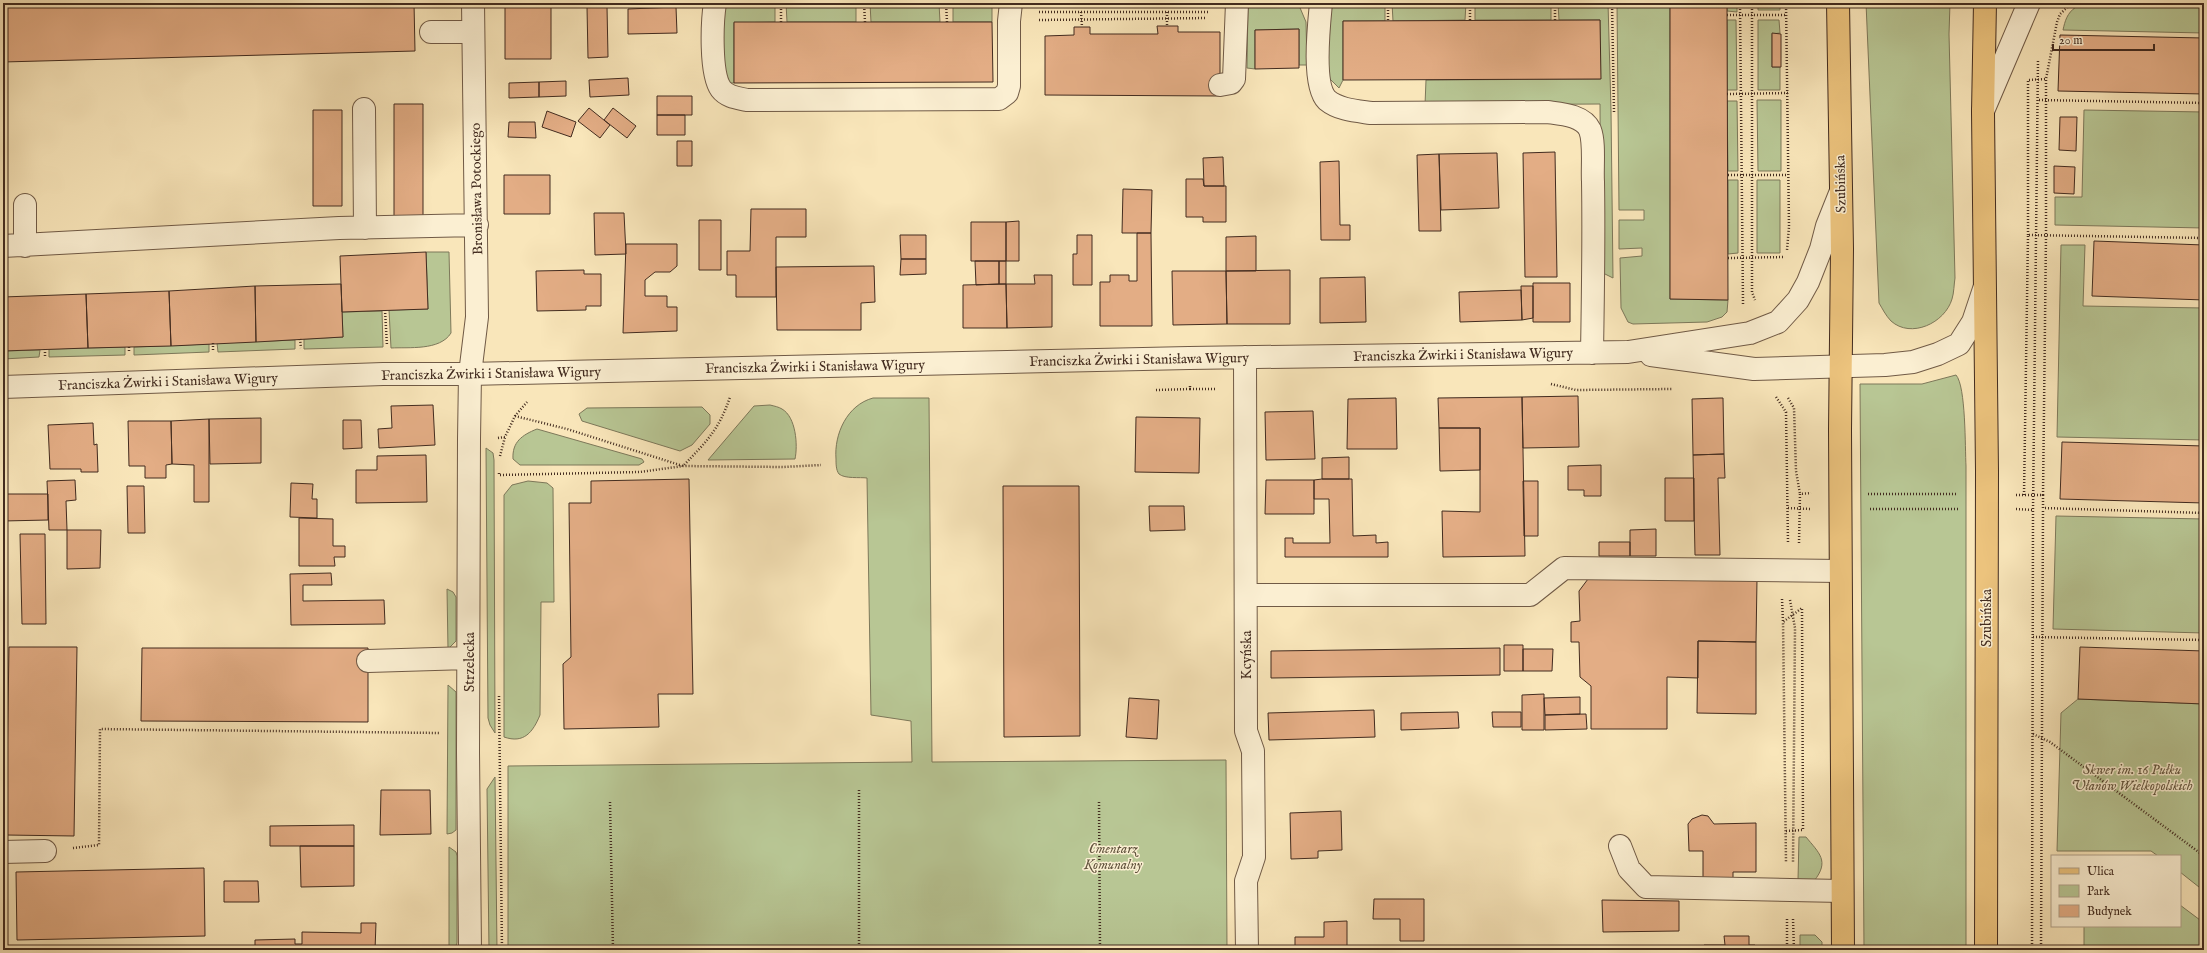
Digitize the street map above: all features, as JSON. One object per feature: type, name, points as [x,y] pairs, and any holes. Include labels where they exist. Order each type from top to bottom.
[{"type":"main road","name":"Szubińska","points":[[1838,3],[1843,950]]},
{"type":"main road","name":"Szubińska","points":[[1985,3],[1982,112],[1987,502],[1986,950]]},
{"type":"street","name":"Bronisława Potockiego","points":[[470,374],[477,317],[473,3]]},
{"type":"street","points":[[1220,85],[1231,83],[1234,79],[1237,3]]},
{"type":"street","points":[[1321,3],[1318,78],[1327,99],[1344,109],[1371,113],[1547,112],[1569,115],[1582,121],[1590,130],[1592,147],[1592,353]]},
{"type":"street","points":[[1982,112],[2029,3]]},
{"type":"street","points":[[715,13],[716,76],[721,89],[728,95],[736,98],[747,100],[999,99],[1007,93],[1009,86],[1011,7]]},
{"type":"street","points":[[430,32],[474,32]]},
{"type":"street","points":[[364,110],[365,228]]},
{"type":"street","name":"Franciszka Żwirki i Stanisława Wigury","points":[[3,387],[383,374],[470,374],[1245,357],[1628,352],[1750,333],[1778,322],[1798,300],[1808,282],[1822,249],[1827,226],[1840,191]]},
{"type":"street","points":[[25,205],[25,246]]},
{"type":"street","points":[[3,246],[365,228],[477,225]]},
{"type":"street","name":"Szubińska","points":[[1840,366],[1885,365],[1913,362],[1938,354],[1959,344],[1973,322],[1985,287]]},
{"type":"street","name":"Franciszka Żwirki i Stanisława Wigury","points":[[1628,352],[1754,369],[1840,366]]},
{"type":"street","name":"Kcyńska","points":[[1245,357],[1246,731],[1253,751],[1254,857],[1246,881],[1247,950]]},
{"type":"street","name":"Strzelecka","points":[[470,374],[468,658],[470,950]]},
{"type":"street","points":[[1246,595],[1530,595],[1564,568],[1840,571]]},
{"type":"street","points":[[368,661],[468,658]]},
{"type":"street","points":[[1620,846],[1629,869],[1646,887],[1842,890]]},
{"type":"street","points":[[3,852],[45,851]]},
{"type":"path","points":[[781,3],[781,22]]},
{"type":"path","points":[[864,3],[865,22]]},
{"type":"path","points":[[946,3],[947,22]]},
{"type":"path","points":[[1388,3],[1388,20]]},
{"type":"path","points":[[1470,3],[1470,20]]},
{"type":"path","points":[[1555,3],[1555,20]]},
{"type":"path","points":[[1740,3],[1741,300]]},
{"type":"path","points":[[1752,3],[1752,292],[1766,328]]},
{"type":"path","points":[[1784,262],[1786,257],[1789,227],[1786,3]]},
{"type":"path","points":[[2041,950],[2046,235],[2045,100],[2046,79],[2057,22],[2060,14],[2072,3]]},
{"type":"path","points":[[1011,7],[1081,12],[1213,12]]},
{"type":"path","points":[[1081,12],[1082,27]]},
{"type":"path","points":[[1167,12],[1167,26]]},
{"type":"path","points":[[1727,16],[1786,15]]},
{"type":"path","points":[[1034,22],[1041,19],[1213,18]]},
{"type":"path","points":[[2032,950],[2033,510],[2039,55]]},
{"type":"path","points":[[2024,495],[2028,235],[2028,80],[2046,79]]},
{"type":"path","points":[[1727,94],[1788,93]]},
{"type":"path","points":[[2039,100],[2204,103]]},
{"type":"path","points":[[1728,175],[1788,175]]},
{"type":"path","points":[[2028,235],[2204,238]]},
{"type":"path","points":[[1728,258],[1786,257]]},
{"type":"path","points":[[385,310],[387,351]]},
{"type":"path","points":[[1772,369],[1772,390],[1786,412],[1788,571],[1791,615],[1795,628],[1793,831],[1787,950]]},
{"type":"path","points":[[1547,383],[1576,390],[1678,389]]},
{"type":"path","points":[[683,466],[706,441],[722,420],[730,395]]},
{"type":"path","points":[[500,462],[505,437],[515,416],[530,399]]},
{"type":"path","points":[[515,416],[568,429],[683,466]]},
{"type":"path","points":[[469,439],[505,437]]},
{"type":"path","points":[[499,476],[640,472],[683,466],[783,467],[821,465]]},
{"type":"path","points":[[499,469],[499,483]]},
{"type":"path","points":[[1799,509],[1800,494],[1840,501],[1987,502],[2033,510]]},
{"type":"path","points":[[1788,508],[1799,509],[1840,501],[1987,502],[2024,495],[2043,495]]},
{"type":"path","points":[[2043,508],[2204,513]]},
{"type":"path","points":[[1786,831],[1803,830],[1802,608],[1783,622],[1786,831],[1794,950]]},
{"type":"path","points":[[2033,637],[2204,640]]},
{"type":"path","points":[[499,688],[502,950]]},
{"type":"path","points":[[45,851],[99,845],[100,729],[442,734]]},
{"type":"path","points":[[2033,734],[2042,738],[2204,856]]},
{"type":"path","points":[[859,789],[859,950]]},
{"type":"path","points":[[610,802],[613,950]]},
{"type":"path","points":[[1100,802],[1100,950]]},
{"type":"green space","points":[[724,3],[775,3],[775,22],[734,23],[734,83],[724,83],[721,14]]},
{"type":"green space","points":[[786,3],[856,3],[856,22],[787,22]]},
{"type":"green space","points":[[870,3],[939,3],[940,22],[871,22]]},
{"type":"green space","points":[[953,3],[992,3],[992,22],[953,22]]},
{"type":"green space","points":[[1248,3],[1298,3],[1306,22],[1307,65],[1299,65],[1299,29],[1255,30],[1255,69],[1247,68]]},
{"type":"green space","points":[[1326,3],[1385,3],[1385,21],[1343,21],[1343,80],[1339,88],[1326,75]]},
{"type":"green space","points":[[1392,3],[1466,3],[1465,20],[1393,21]]},
{"type":"green space","points":[[1475,3],[1551,3],[1551,20],[1475,20]]},
{"type":"green space","points":[[1558,3],[1608,3],[1613,278],[1601,272],[1600,104],[1425,105],[1426,80],[1600,79],[1600,20],[1559,20]]},
{"type":"green space","points":[[1617,3],[1670,3],[1670,299],[1728,300],[1727,312],[1722,317],[1707,322],[1633,324],[1628,322],[1621,308],[1620,258],[1642,256],[1642,248],[1619,249],[1619,220],[1644,220],[1644,210],[1619,210]]},
{"type":"green space","points":[[1727,3],[1737,3],[1737,12],[1727,11]]},
{"type":"green space","points":[[1758,3],[1780,3],[1780,10],[1758,10]]},
{"type":"green space","points":[[1866,3],[1950,3],[1949,34],[1955,278],[1953,297],[1948,308],[1935,321],[1926,326],[1917,328],[1908,329],[1891,321],[1879,303]]},
{"type":"green space","points":[[2204,3],[2204,33],[2063,30],[2068,15],[2076,7]]},
{"type":"green space","points":[[1727,20],[1736,20],[1737,90],[1727,90]]},
{"type":"green space","points":[[1758,20],[1779,20],[1780,33],[1772,34],[1772,67],[1780,67],[1780,90],[1758,90]]},
{"type":"green space","points":[[1757,100],[1781,100],[1781,171],[1758,171]]},
{"type":"green space","points":[[1727,101],[1737,101],[1738,171],[1728,171]]},
{"type":"green space","points":[[2084,110],[2204,112],[2204,228],[2055,225],[2055,197],[2082,197]]},
{"type":"green space","points":[[1728,180],[1738,180],[1738,253],[1728,254]]},
{"type":"green space","points":[[1757,180],[1780,180],[1780,253],[1757,253]]},
{"type":"green space","points":[[2061,245],[2085,245],[2083,306],[2204,308],[2204,440],[2057,437]]},
{"type":"green space","points":[[426,252],[449,252],[451,333],[446,339],[432,345],[415,348],[391,348],[389,310],[428,309]]},
{"type":"green space","points":[[382,311],[383,347],[304,349],[304,339],[343,337],[342,312]]},
{"type":"green space","points":[[295,340],[295,349],[218,352],[217,343]]},
{"type":"green space","points":[[209,344],[209,352],[134,355],[134,347]]},
{"type":"green space","points":[[125,347],[125,355],[49,357],[49,349]]},
{"type":"green space","points":[[40,350],[39,357],[3,359],[3,351]]},
{"type":"green space","points":[[1956,375],[1962,391],[1966,466],[1966,950],[1864,950],[1860,384],[1922,384]]},
{"type":"green space","name":"Cmentarz Komunalny","points":[[873,398],[929,398],[932,762],[1226,760],[1227,950],[508,950],[508,766],[912,762],[911,721],[871,715],[867,478],[842,476],[839,474],[836,465],[837,440],[844,422],[856,407]]},
{"type":"green space","points":[[770,405],[782,409],[790,418],[796,439],[795,459],[708,460],[754,406]]},
{"type":"green space","points":[[702,407],[710,415],[710,424],[692,445],[680,451],[582,421],[579,414],[587,408]]},
{"type":"green space","points":[[537,429],[642,459],[644,462],[639,465],[520,465],[513,459],[514,448],[519,440]]},
{"type":"green space","points":[[486,448],[493,453],[494,460],[495,733],[488,718]]},
{"type":"green space","points":[[528,481],[547,483],[553,488],[554,602],[541,602],[540,715],[534,727],[527,735],[522,738],[511,739],[504,737],[504,495],[512,485]]},
{"type":"green space","points":[[2056,516],[2204,519],[2204,633],[2053,629]]},
{"type":"green space","points":[[447,589],[453,592],[456,597],[456,641],[448,649]]},
{"type":"green space","points":[[448,685],[456,692],[456,830],[447,834]]},
{"type":"green space","name":"Skwer im. 16 Pułku Ułanów Wielkopolskich","points":[[2078,699],[2204,704],[2204,891],[2181,873],[2181,855],[2157,855],[2151,851],[2057,851],[2061,713]]},
{"type":"green space","points":[[495,777],[497,950],[489,950],[487,789]]},
{"type":"green space","points":[[1799,837],[1806,837],[1821,858],[1821,868],[1814,881],[1798,880]]},
{"type":"green space","points":[[449,847],[456,852],[457,856],[457,943],[454,950],[449,950]]},
{"type":"green space","points":[[2181,906],[2204,923],[2204,950],[2084,950],[2084,927],[2181,927]]},
{"type":"green space","points":[[1800,935],[1815,935],[1822,942],[1822,950],[1800,950]]},
{"type":"building","points":[[3,3],[414,3],[415,51],[3,62]]},
{"type":"building","points":[[1670,3],[1727,3],[1728,300],[1670,299]]},
{"type":"building","points":[[551,6],[551,59],[505,59],[505,7]]},
{"type":"building","points":[[587,7],[607,7],[608,57],[588,58]]},
{"type":"building","points":[[676,7],[677,33],[628,34],[628,9]]},
{"type":"building","points":[[1600,20],[1601,79],[1343,80],[1343,21]]},
{"type":"building","points":[[734,22],[992,22],[993,82],[734,83]]},
{"type":"building","points":[[1157,26],[1178,26],[1178,32],[1220,32],[1220,96],[1045,95],[1045,36],[1074,35],[1074,27],[1090,27],[1090,34],[1158,34]]},
{"type":"building","points":[[1299,29],[1299,68],[1255,69],[1255,30]]},
{"type":"building","points":[[1772,33],[1781,34],[1781,67],[1772,67]]},
{"type":"building","points":[[2060,35],[2204,38],[2204,94],[2058,91]]},
{"type":"building","points":[[628,78],[629,95],[590,97],[589,80]]},
{"type":"building","points":[[566,81],[566,96],[539,97],[539,82]]},
{"type":"building","points":[[539,82],[539,97],[509,98],[509,83]]},
{"type":"building","points":[[657,96],[692,96],[692,115],[657,115]]},
{"type":"building","points":[[394,104],[423,104],[423,220],[394,221]]},
{"type":"building","points":[[589,108],[610,125],[600,138],[578,121]]},
{"type":"building","points":[[613,108],[636,126],[627,138],[604,120]]},
{"type":"building","points":[[313,110],[342,110],[342,206],[313,206]]},
{"type":"building","points":[[547,111],[576,122],[571,137],[542,127]]},
{"type":"building","points":[[657,115],[685,115],[685,135],[657,135]]},
{"type":"building","points":[[2060,117],[2077,117],[2076,151],[2059,150]]},
{"type":"building","points":[[509,122],[535,122],[536,138],[508,137]]},
{"type":"building","points":[[677,141],[692,141],[692,166],[677,166]]},
{"type":"building","points":[[1555,152],[1557,277],[1525,277],[1523,153]]},
{"type":"building","points":[[1497,153],[1499,208],[1441,210],[1439,154]]},
{"type":"building","points":[[1439,154],[1441,231],[1419,231],[1417,155]]},
{"type":"building","points":[[1223,157],[1224,186],[1204,186],[1203,158]]},
{"type":"building","points":[[1339,161],[1340,225],[1350,225],[1350,240],[1321,240],[1320,162]]},
{"type":"building","points":[[2054,166],[2075,167],[2074,194],[2054,193]]},
{"type":"building","points":[[504,175],[550,175],[550,214],[504,214]]},
{"type":"building","points":[[1186,179],[1203,179],[1204,186],[1226,186],[1226,222],[1203,222],[1203,217],[1186,217]]},
{"type":"building","points":[[1123,189],[1152,190],[1151,233],[1122,233]]},
{"type":"building","points":[[751,209],[806,209],[806,237],[776,237],[776,297],[736,297],[736,275],[727,275],[727,251],[750,251]]},
{"type":"building","points":[[594,213],[624,213],[626,254],[595,255]]},
{"type":"building","points":[[699,220],[721,220],[721,270],[699,270]]},
{"type":"building","points":[[1019,221],[1019,261],[1006,261],[1006,222]]},
{"type":"building","points":[[971,222],[1006,222],[1006,261],[971,261]]},
{"type":"building","points":[[1137,233],[1151,233],[1152,326],[1100,326],[1100,282],[1110,282],[1110,275],[1129,275],[1129,281],[1137,281]]},
{"type":"building","points":[[900,235],[926,235],[926,259],[901,259]]},
{"type":"building","points":[[1077,235],[1092,235],[1092,285],[1073,285],[1073,254],[1077,254]]},
{"type":"building","points":[[1256,236],[1256,271],[1226,271],[1226,237]]},
{"type":"building","points":[[2094,241],[2204,245],[2204,300],[2092,296]]},
{"type":"building","points":[[626,244],[677,244],[677,266],[670,272],[655,272],[645,280],[645,296],[667,296],[667,307],[677,307],[677,331],[623,333]]},
{"type":"building","points":[[426,252],[428,309],[342,312],[340,256]]},
{"type":"building","points":[[901,259],[926,259],[926,274],[900,275]]},
{"type":"building","points":[[975,261],[999,261],[999,284],[976,285]]},
{"type":"building","points":[[999,261],[1006,261],[1006,284],[999,284]]},
{"type":"building","points":[[874,266],[875,302],[861,303],[861,330],[777,330],[776,267]]},
{"type":"building","points":[[584,270],[584,274],[601,274],[601,306],[586,306],[586,310],[537,311],[536,271]]},
{"type":"building","points":[[1290,270],[1290,324],[1227,324],[1226,271]]},
{"type":"building","points":[[1172,271],[1226,271],[1227,324],[1173,325]]},
{"type":"building","points":[[1034,275],[1052,275],[1052,327],[1007,328],[1006,284],[1035,284]]},
{"type":"building","points":[[1365,277],[1366,322],[1320,323],[1320,278]]},
{"type":"building","points":[[1533,283],[1570,283],[1570,322],[1533,322]]},
{"type":"building","points":[[341,284],[343,337],[256,342],[255,286]]},
{"type":"building","points":[[1006,284],[1007,328],[963,328],[963,285]]},
{"type":"building","points":[[255,286],[256,342],[171,346],[169,291]]},
{"type":"building","points":[[1521,286],[1533,286],[1533,318],[1522,320]]},
{"type":"building","points":[[1521,290],[1522,320],[1460,322],[1459,292]]},
{"type":"building","points":[[169,291],[171,346],[88,348],[86,294]]},
{"type":"building","points":[[86,294],[88,348],[3,351],[3,297]]},
{"type":"building","points":[[1578,396],[1579,447],[1523,448],[1522,397]]},
{"type":"building","points":[[1522,397],[1525,556],[1443,557],[1442,511],[1480,512],[1480,428],[1439,428],[1438,398]]},
{"type":"building","points":[[1396,398],[1397,449],[1347,449],[1348,399]]},
{"type":"building","points":[[1723,398],[1724,454],[1693,455],[1692,399]]},
{"type":"building","points":[[433,405],[435,445],[379,448],[378,429],[392,428],[391,406]]},
{"type":"building","points":[[1313,411],[1315,459],[1266,460],[1265,412]]},
{"type":"building","points":[[1136,417],[1200,418],[1199,473],[1135,472]]},
{"type":"building","points":[[261,418],[261,463],[210,464],[209,419]]},
{"type":"building","points":[[209,419],[209,502],[194,502],[194,465],[172,464],[171,421]]},
{"type":"building","points":[[343,420],[361,420],[362,448],[343,449]]},
{"type":"building","points":[[128,421],[171,421],[172,464],[166,465],[166,478],[145,478],[145,466],[129,466]]},
{"type":"building","points":[[93,423],[94,445],[97,444],[98,472],[81,472],[81,469],[50,469],[48,425]]},
{"type":"building","points":[[1439,428],[1480,428],[1480,470],[1440,471]]},
{"type":"building","points":[[2062,442],[2204,446],[2204,503],[2060,499]]},
{"type":"building","points":[[1724,454],[1725,478],[1718,478],[1720,555],[1695,555],[1693,455]]},
{"type":"building","points":[[426,455],[427,502],[356,503],[356,470],[377,470],[377,456]]},
{"type":"building","points":[[1349,457],[1349,479],[1322,479],[1322,458]]},
{"type":"building","points":[[1601,465],[1601,496],[1584,496],[1584,490],[1568,490],[1568,466]]},
{"type":"building","points":[[1665,478],[1694,478],[1694,521],[1665,521]]},
{"type":"building","points":[[689,479],[693,694],[658,694],[659,727],[564,729],[563,664],[571,657],[569,503],[591,503],[591,481]]},
{"type":"building","points":[[1352,479],[1353,536],[1376,535],[1376,543],[1388,542],[1388,557],[1285,557],[1285,538],[1293,538],[1293,543],[1330,543],[1329,499],[1314,499],[1314,480]]},
{"type":"building","points":[[75,480],[76,500],[66,501],[67,530],[49,530],[47,481]]},
{"type":"building","points":[[1266,480],[1314,480],[1314,514],[1265,514]]},
{"type":"building","points":[[1523,481],[1538,481],[1538,536],[1524,536]]},
{"type":"building","points":[[291,483],[313,484],[312,499],[317,499],[317,518],[290,517]]},
{"type":"building","points":[[127,486],[144,486],[145,533],[128,533]]},
{"type":"building","points":[[1003,486],[1079,486],[1080,736],[1004,737]]},
{"type":"building","points":[[3,494],[48,494],[48,520],[3,521]]},
{"type":"building","points":[[1149,506],[1184,506],[1185,530],[1150,531]]},
{"type":"building","points":[[299,518],[333,519],[333,546],[345,546],[345,557],[334,557],[335,566],[299,566]]},
{"type":"building","points":[[1656,529],[1656,556],[1630,556],[1630,530]]},
{"type":"building","points":[[67,530],[101,530],[100,568],[67,569]]},
{"type":"building","points":[[20,534],[45,534],[46,624],[22,624]]},
{"type":"building","points":[[1599,542],[1630,542],[1630,556],[1599,556]]},
{"type":"building","points":[[331,573],[332,585],[303,585],[303,601],[384,600],[385,624],[291,625],[290,574]]},
{"type":"building","points":[[1588,579],[1757,579],[1756,642],[1698,641],[1698,678],[1667,677],[1667,729],[1591,729],[1591,686],[1580,677],[1579,642],[1571,642],[1571,622],[1580,621],[1579,591]]},
{"type":"building","points":[[1698,641],[1756,642],[1756,714],[1697,713]]},
{"type":"building","points":[[1504,645],[1523,645],[1523,671],[1504,671]]},
{"type":"building","points":[[9,647],[77,647],[74,836],[6,835]]},
{"type":"building","points":[[2080,647],[2204,651],[2204,704],[2078,699]]},
{"type":"building","points":[[142,648],[368,648],[368,722],[141,721]]},
{"type":"building","points":[[1500,648],[1500,675],[1271,678],[1271,651]]},
{"type":"building","points":[[1523,649],[1553,649],[1552,671],[1523,671]]},
{"type":"building","points":[[1544,694],[1544,730],[1522,730],[1522,695]]},
{"type":"building","points":[[1580,697],[1580,714],[1545,715],[1544,698]]},
{"type":"building","points":[[1129,698],[1159,700],[1157,739],[1126,737]]},
{"type":"building","points":[[1374,710],[1375,737],[1269,740],[1268,713]]},
{"type":"building","points":[[1458,712],[1459,728],[1401,730],[1401,713]]},
{"type":"building","points":[[1492,712],[1521,712],[1521,727],[1493,727]]},
{"type":"building","points":[[1586,714],[1587,729],[1545,730],[1545,715]]},
{"type":"building","points":[[381,790],[430,790],[431,834],[380,835]]},
{"type":"building","points":[[1341,811],[1342,850],[1318,851],[1318,858],[1291,859],[1290,813]]},
{"type":"building","points":[[1702,815],[1708,816],[1714,824],[1756,823],[1756,872],[1733,872],[1733,880],[1703,880],[1703,851],[1689,851],[1688,824],[1692,819]]},
{"type":"building","points":[[354,825],[354,846],[270,846],[270,826]]},
{"type":"building","points":[[300,846],[354,846],[354,886],[301,887]]},
{"type":"building","points":[[204,868],[205,936],[17,940],[16,872]]},
{"type":"building","points":[[224,881],[258,881],[259,902],[224,902]]},
{"type":"building","points":[[1374,899],[1424,899],[1424,941],[1400,941],[1400,919],[1373,919]]},
{"type":"building","points":[[1602,900],[1679,901],[1679,931],[1603,932]]},
{"type":"building","points":[[1347,921],[1347,950],[1295,950],[1295,937],[1324,937],[1324,922]]},
{"type":"building","points":[[361,923],[376,923],[375,950],[255,950],[255,940],[295,939],[295,944],[302,944],[302,932],[361,933]]},
{"type":"building","points":[[1724,936],[1749,936],[1749,945],[1755,945],[1755,950],[1704,950],[1704,945],[1725,945]]},
{"type":"building","points":[[1444,947],[1444,950],[1415,950],[1415,948]]},
{"type":"building","points":[[1398,948],[1415,948],[1415,950],[1398,950]]}]
